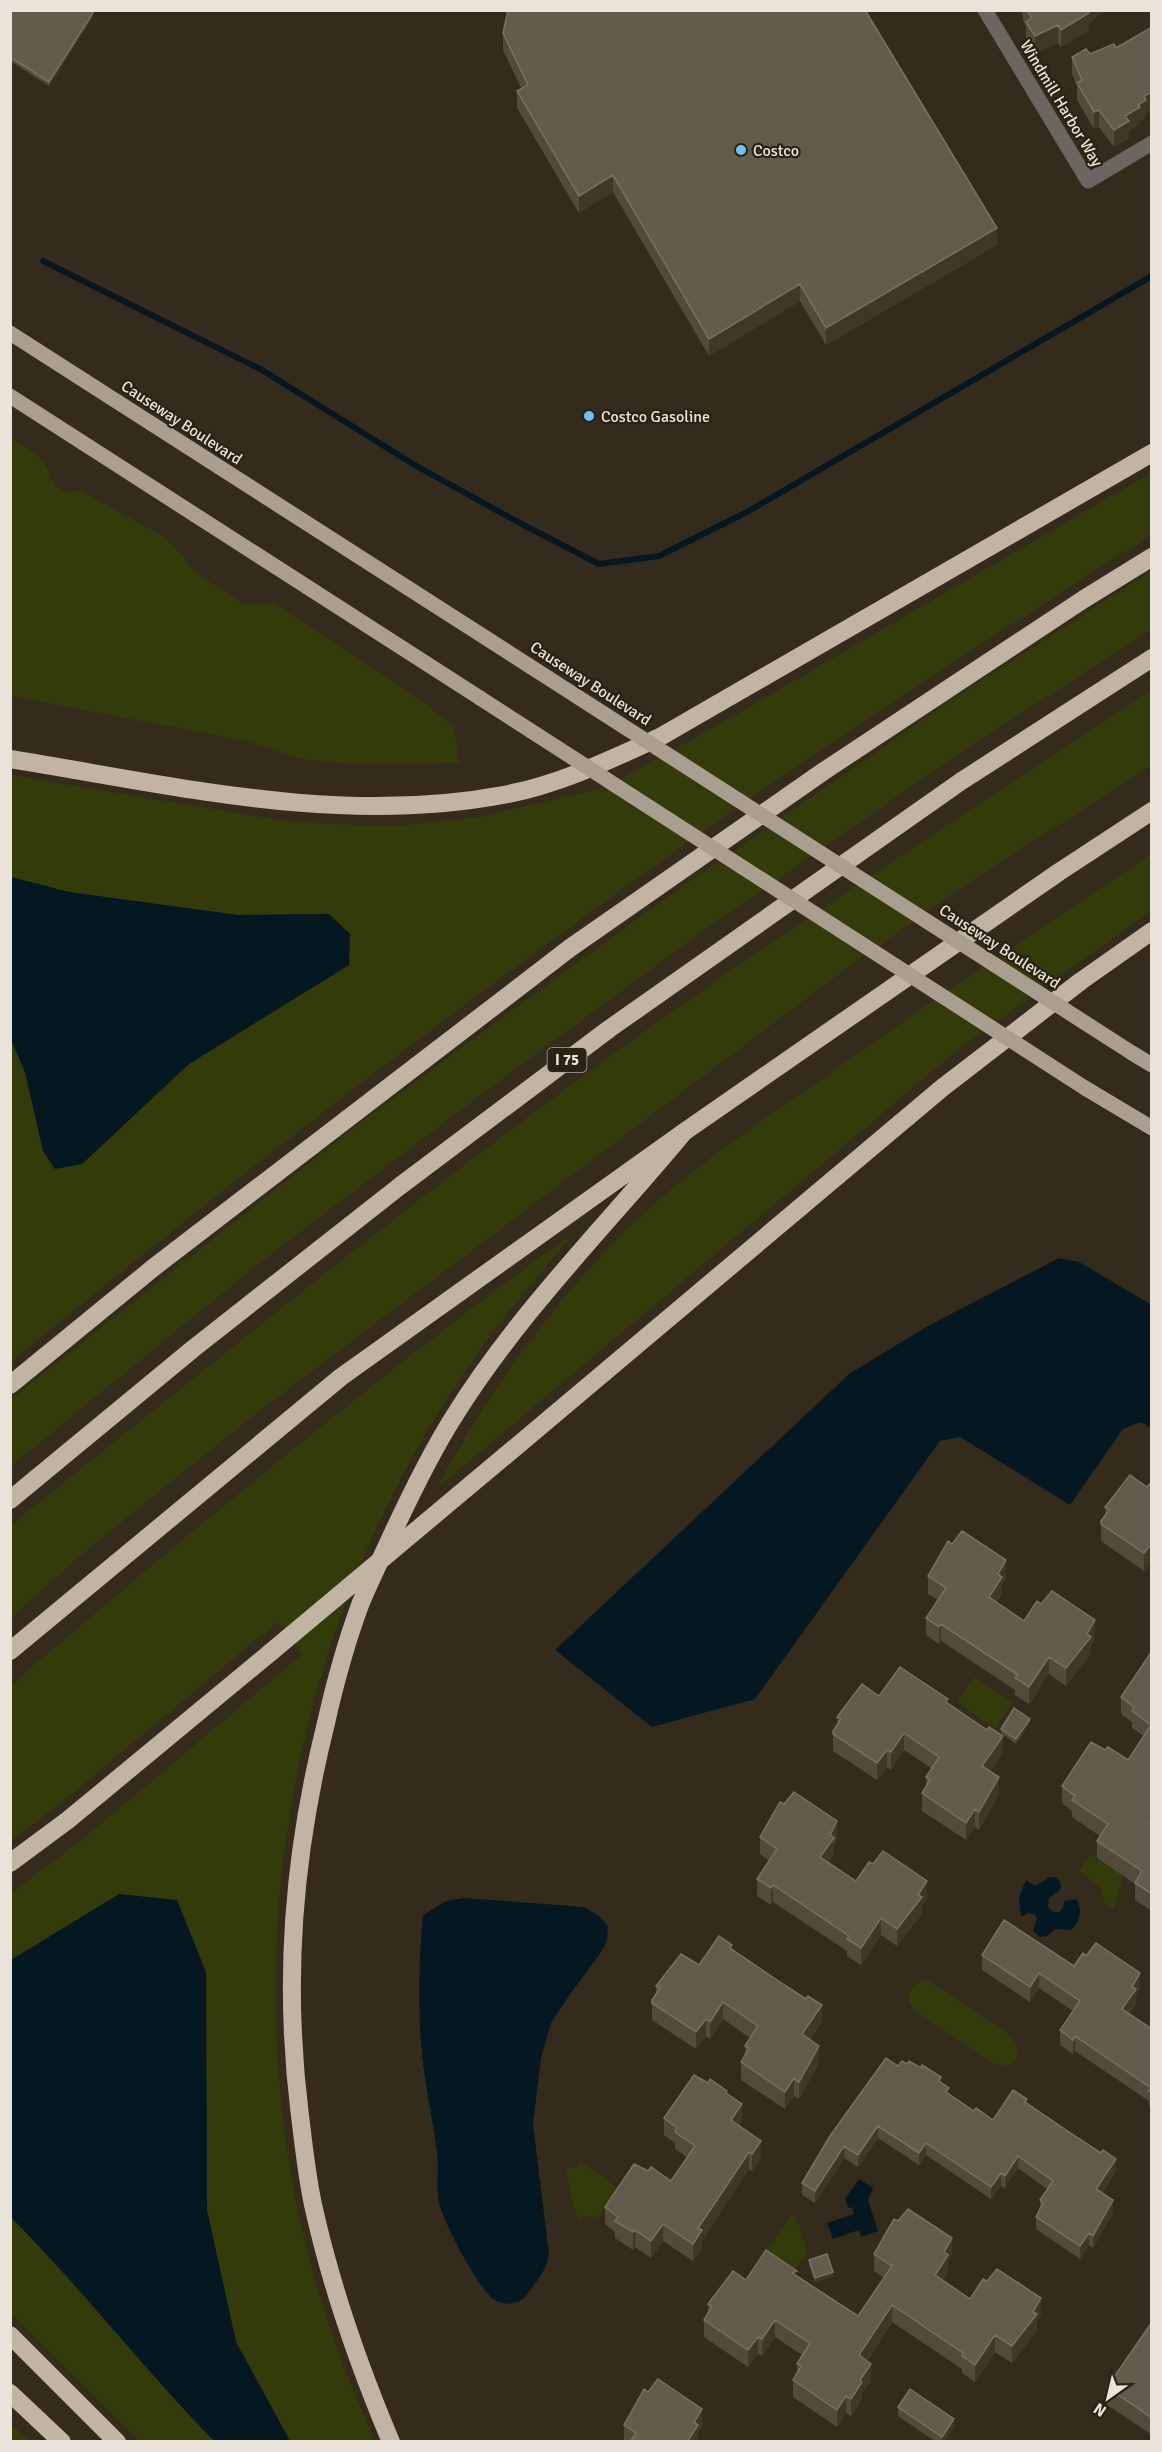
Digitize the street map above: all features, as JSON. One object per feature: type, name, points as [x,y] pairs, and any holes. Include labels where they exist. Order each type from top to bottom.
[{"type":"highway","points":[[10,759],[270,801],[317,806],[363,808],[434,804],[504,795],[557,780],[660,737],[1152,453]]},
{"type":"highway","points":[[10,1385],[153,1268],[570,948],[824,771],[1084,599],[1152,557]]},
{"type":"highway","name":"I 75","points":[[10,1500],[194,1348],[400,1186],[609,1029],[960,782],[1152,658]]},
{"type":"highway","points":[[10,1651],[341,1377],[684,1132],[1059,872],[1152,811]]},
{"type":"highway","points":[[10,1863],[68,1820],[271,1652],[933,1095],[1081,981],[1152,931]]},
{"type":"highway","points":[[392,2442],[344,2321],[327,2262],[313,2206],[296,2084],[292,2021],[295,1884],[305,1814],[320,1743],[338,1674],[360,1605],[425,1466],[453,1418],[479,1378],[539,1300],[684,1132]]},
{"type":"highway","points":[[10,2335],[117,2442]]},
{"type":"highway","points":[[10,2392],[62,2442]]},
{"type":"main road","name":"Causeway Boulevard","points":[[10,333],[1152,1065]]},
{"type":"main road","points":[[10,396],[1085,1088],[1152,1128]]},
{"type":"street","name":"Windmill Harbor Way","points":[[985,10],[1088,181],[1152,143]]},
{"type":"green space","points":[[11,439],[39,457],[47,468],[54,486],[65,493],[79,490],[161,535],[184,556],[194,572],[242,603],[254,605],[273,603],[411,693],[454,726],[459,763],[352,764],[301,759],[245,741],[11,696]]},
{"type":"green space","points":[[1151,473],[1151,535],[824,748],[582,918],[388,1062],[198,1210],[11,1362],[11,1040],[25,1072],[43,1151],[82,1164],[189,1064],[349,965],[350,934],[329,914],[238,915],[69,892],[11,877],[11,775],[291,822],[358,825],[404,825],[479,817],[606,787],[727,720]]},
{"type":"green space","points":[[1151,571],[1151,630],[964,750],[699,934],[487,1090],[257,1265],[11,1466],[11,1399],[366,1118],[659,903],[960,694]]},
{"type":"green space","points":[[1151,691],[1151,766],[953,893],[828,982],[262,1409],[82,1554],[11,1618],[10,1526],[410,1207],[570,1085],[837,898]]},
{"type":"green space","points":[[1151,854],[1151,911],[960,1048],[436,1489],[497,1387],[544,1323],[595,1263],[645,1212],[747,1131]]},
{"type":"green space","points":[[566,1238],[568,1241],[512,1308],[472,1361],[405,1471],[360,1567],[324,1668],[298,1771],[282,1876],[276,1983],[280,2090],[295,2196],[309,2259],[328,2321],[375,2441],[288,2441],[289,2439],[236,2342],[207,2210],[206,1972],[24,1951],[11,1960],[11,1893],[78,1843],[303,1654],[277,1622],[68,1797],[11,1841],[11,1685],[353,1401]]},
{"type":"green space","points":[[975,1677],[1013,1703],[995,1728],[957,1702]]},
{"type":"green space","points":[[1091,1854],[1123,1876],[1113,1909],[1105,1904],[1100,1887],[1080,1871]]},
{"type":"green space","points":[[923,1980],[931,1982],[1010,2035],[1017,2049],[1016,2060],[1007,2065],[992,2062],[913,2009],[909,2001],[909,1992]]},
{"type":"green space","points":[[580,2161],[618,2188],[598,2218],[589,2216],[578,2220],[569,2190],[566,2167],[576,2168]]},
{"type":"green space","points":[[792,2214],[796,2217],[808,2252],[793,2272],[765,2252]]},
{"type":"green space","points":[[10,2217],[214,2441],[139,2441],[11,2314]]},
{"type":"green space","points":[[11,2424],[30,2441],[11,2441]]},
{"type":"water","points":[[11,877],[69,892],[238,915],[329,914],[350,934],[349,965],[189,1064],[82,1164],[55,1169],[43,1151],[25,1072],[11,1040]]},
{"type":"water","points":[[1059,1258],[1079,1262],[1152,1305],[1151,1428],[1141,1422],[1123,1429],[1070,1505],[960,1437],[940,1441],[755,1699],[652,1727],[555,1650],[849,1374],[926,1327]]},
{"type":"water","points":[[1054,1877],[1059,1880],[1061,1887],[1049,1898],[1048,1907],[1053,1912],[1059,1912],[1063,1908],[1064,1901],[1076,1899],[1080,1915],[1077,1924],[1071,1930],[1055,1929],[1047,1936],[1040,1937],[1033,1931],[1037,1919],[1035,1915],[1029,1913],[1021,1917],[1019,1897],[1026,1880],[1035,1886]]},
{"type":"water","points":[[119,1894],[177,1900],[206,1972],[207,2210],[236,2342],[289,2439],[288,2441],[214,2441],[11,2217],[11,1960]]},
{"type":"water","points":[[463,1898],[584,1907],[599,1916],[608,1926],[607,1940],[602,1951],[551,2023],[541,2058],[533,2124],[549,2254],[543,2271],[533,2287],[522,2300],[511,2304],[496,2301],[481,2285],[455,2240],[438,2197],[437,2152],[421,2044],[419,1996],[423,1915],[446,1901]]},
{"type":"water","points":[[859,2179],[873,2188],[868,2200],[878,2231],[861,2237],[859,2230],[833,2239],[827,2223],[854,2214],[852,2207],[848,2208],[845,2199]]},
{"type":"building","points":[[10,10],[89,10],[93,13],[49,82],[10,57]]},
{"type":"building","name":"Costco","points":[[508,10],[865,10],[997,228],[826,328],[800,284],[709,339],[613,175],[579,196],[517,91],[528,85],[503,33]]},
{"type":"building","points":[[1027,10],[1088,10],[1089,13],[1061,30],[1058,25],[1035,36],[1026,22],[1032,18]]},
{"type":"building","points":[[1152,27],[1152,92],[1144,96],[1146,100],[1138,105],[1140,107],[1125,116],[1129,121],[1114,130],[1099,110],[1094,112],[1077,83],[1082,80],[1072,57],[1086,49],[1090,54],[1114,44],[1116,48]]},
{"type":"building","points":[[1130,1475],[1147,1487],[1152,1481],[1152,1544],[1144,1553],[1101,1524],[1109,1510],[1105,1507]]},
{"type":"building","points":[[962,1531],[1006,1560],[998,1574],[1002,1577],[989,1597],[1024,1621],[1037,1601],[1041,1604],[1052,1591],[1095,1620],[1087,1634],[1091,1637],[1066,1668],[1049,1657],[1029,1687],[1015,1678],[1018,1675],[941,1624],[939,1627],[926,1618],[946,1588],[928,1576],[948,1541],[952,1544]]},
{"type":"building","points":[[1152,1654],[1152,1820],[1149,1824],[1152,1825],[1152,1894],[1135,1883],[1142,1871],[1097,1841],[1108,1824],[1072,1800],[1075,1796],[1062,1786],[1091,1742],[1105,1750],[1108,1747],[1128,1760],[1151,1725],[1132,1711],[1134,1707],[1121,1697]]},
{"type":"building","points":[[900,1667],[948,1699],[946,1702],[987,1730],[989,1727],[1003,1736],[982,1766],[999,1777],[979,1812],[975,1809],[966,1823],[922,1793],[930,1780],[926,1777],[939,1757],[904,1733],[891,1752],[887,1750],[877,1763],[833,1734],[841,1719],[837,1717],[862,1684],[879,1696]]},
{"type":"building","points":[[1014,1708],[1030,1719],[1016,1739],[1001,1729]]},
{"type":"building","points":[[794,1792],[837,1821],[830,1835],[834,1838],[820,1857],[856,1881],[869,1862],[873,1864],[883,1851],[927,1881],[918,1895],[922,1897],[897,1929],[881,1918],[861,1948],[847,1939],[849,1936],[773,1885],[771,1888],[757,1879],[777,1849],[760,1837],[780,1802],[784,1804]]},
{"type":"building","points":[[1004,1920],[1074,1966],[1083,1953],[1086,1956],[1096,1943],[1140,1973],[1132,1987],[1136,1989],[1122,2009],[1152,2029],[1152,2092],[1149,2091],[1151,2088],[1075,2036],[1073,2040],[1060,2030],[1080,2001],[1039,1973],[1030,1987],[982,1955]]},
{"type":"building","points":[[719,1936],[732,1945],[730,1948],[777,1980],[806,1999],[808,1996],[822,2005],[802,2034],[819,2046],[799,2082],[794,2078],[785,2092],[741,2062],[749,2048],[745,2046],[758,2026],[723,2002],[710,2022],[706,2019],[696,2032],[652,2003],[660,1988],[656,1986],[681,1954],[699,1965]]},
{"type":"building","points":[[886,2058],[898,2066],[902,2061],[907,2064],[909,2061],[921,2068],[922,2065],[941,2077],[939,2081],[949,2088],[946,2092],[974,2111],[976,2108],[993,2120],[1013,2090],[1027,2099],[1025,2102],[1072,2134],[1101,2153],[1103,2150],[1116,2159],[1096,2189],[1113,2200],[1093,2236],[1089,2233],[1080,2246],[1036,2217],[1043,2203],[1040,2200],[1053,2181],[1018,2156],[1005,2176],[1001,2173],[991,2187],[926,2143],[919,2153],[878,2126],[858,2155],[844,2146],[815,2191],[802,2183],[830,2136]]},
{"type":"building","points":[[694,2075],[708,2083],[710,2079],[742,2104],[731,2120],[761,2141],[752,2154],[749,2152],[698,2228],[702,2230],[693,2244],[663,2224],[651,2241],[635,2230],[633,2232],[615,2221],[618,2217],[605,2207],[634,2164],[648,2171],[651,2167],[671,2181],[695,2146],[675,2132],[677,2128],[664,2118]]},
{"type":"building","points":[[908,2209],[952,2238],[944,2252],[948,2255],[935,2275],[970,2299],[983,2279],[987,2281],[997,2269],[1041,2298],[1033,2312],[1037,2314],[1012,2346],[995,2335],[975,2365],[962,2356],[963,2353],[892,2305],[859,2355],[871,2364],[860,2380],[862,2382],[851,2399],[846,2396],[837,2410],[793,2380],[801,2366],[797,2364],[810,2343],[775,2320],[762,2339],[758,2337],[748,2350],[704,2320],[712,2306],[708,2304],[733,2271],[746,2280],[766,2250],[797,2271],[792,2273],[858,2316],[892,2266],[874,2254],[894,2219],[898,2221]]},
{"type":"building","points":[[827,2254],[833,2272],[815,2278],[809,2260]]},
{"type":"building","points":[[1152,2322],[1152,2418],[1107,2387]]},
{"type":"building","points":[[658,2379],[702,2409],[694,2422],[698,2425],[687,2442],[630,2442],[636,2433],[624,2425],[644,2389],[648,2392]]},
{"type":"building","points":[[910,2389],[954,2419],[942,2437],[898,2407]]},
{"type":"waterway","points":[[43,261],[262,370],[413,464],[599,564],[659,556],[747,512],[1152,276]]},
{"type":"place","name":"Costco","points":[[741,150]]},
{"type":"place","name":"Costco Gasoline","points":[[589,416]]}]
